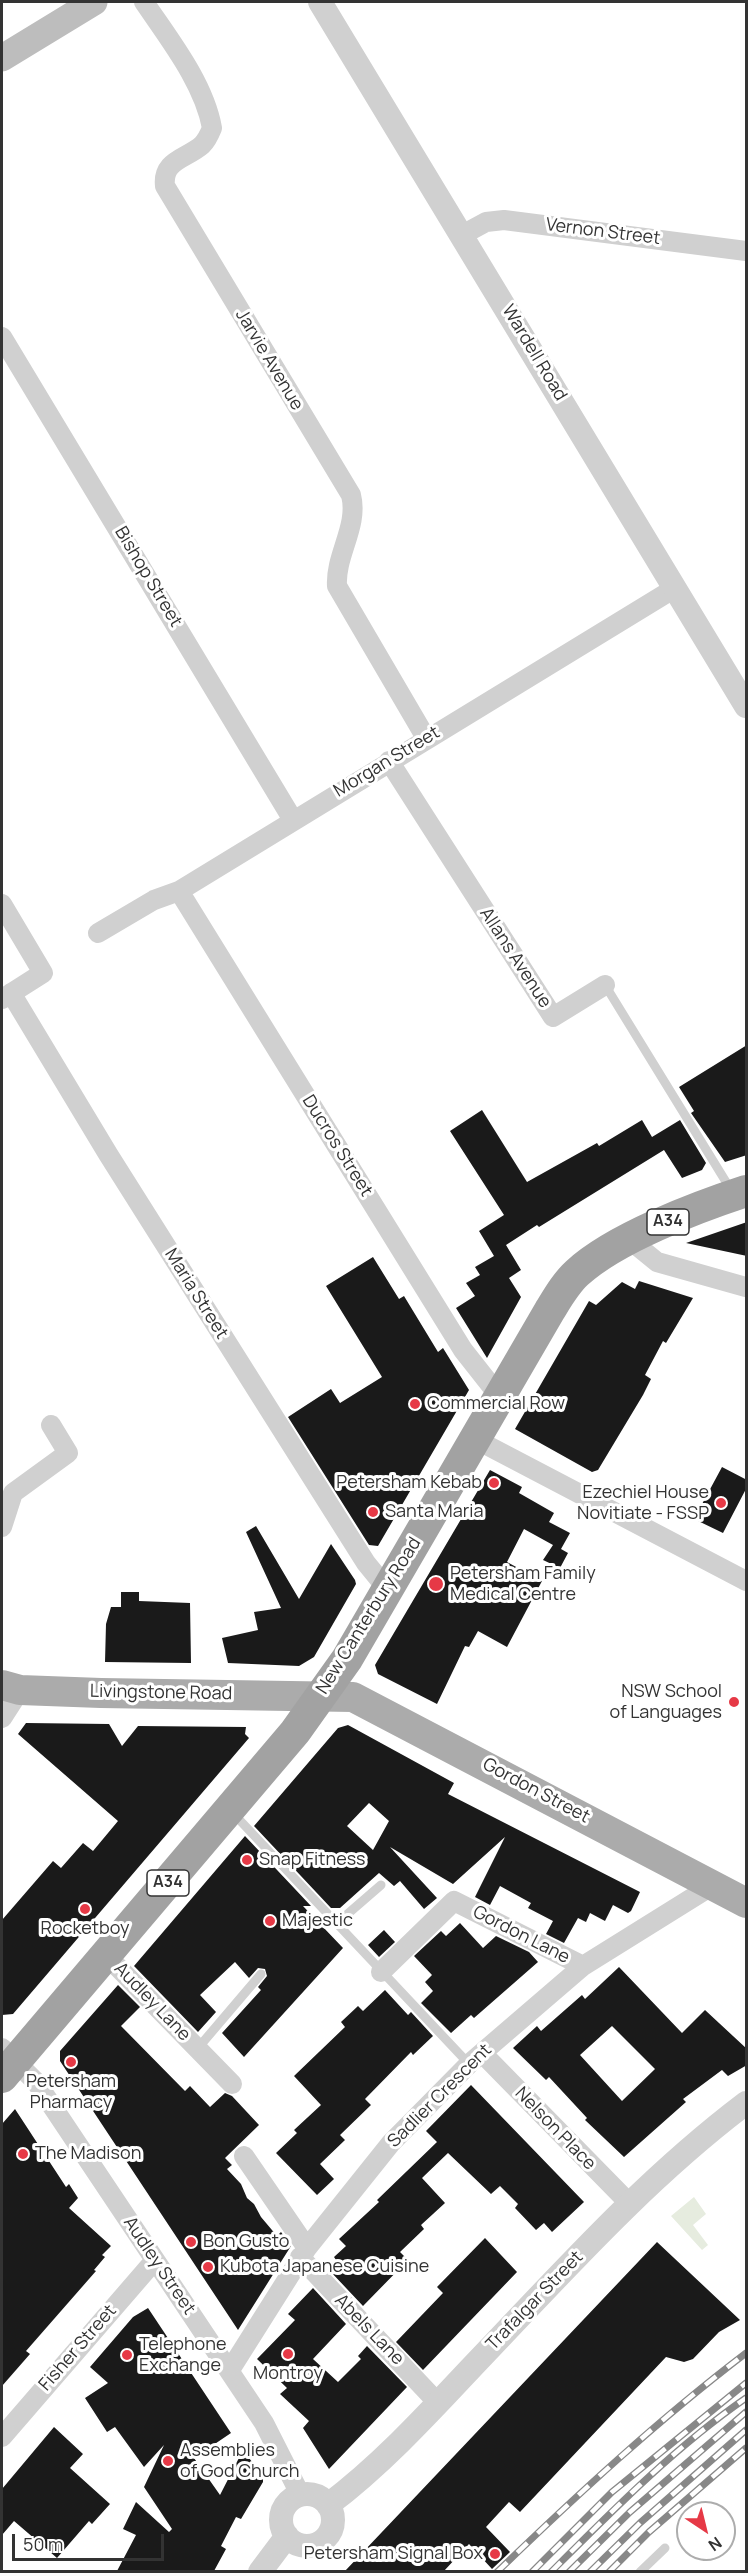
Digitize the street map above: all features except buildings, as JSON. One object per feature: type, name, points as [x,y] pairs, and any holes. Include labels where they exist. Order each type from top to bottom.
[{"type":"highway","name":"New Canterbury Road","points":[[6,2062],[106,1955],[295,1732],[321,1696],[347,1659],[550,1310],[569,1282],[593,1260],[630,1240],[683,1214],[740,1193]]},
{"type":"main road","points":[[2,58],[94,2]]},
{"type":"main road","name":"Livingstone Road","points":[[11,1687],[321,1696]]},
{"type":"main road","name":"Gordon Street","points":[[321,1696],[353,1697],[366,1702],[747,1903]]},
{"type":"street","name":"Jarvie Avenue","points":[[144,2],[199,90],[209,111],[212,128],[202,145],[169,166],[165,172],[165,186],[351,495],[353,516],[336,573],[337,586],[426,738]]},
{"type":"street","name":"Wardell Road","points":[[320,2],[747,706]]},
{"type":"street","name":"Vernon Street","points":[[462,235],[486,222],[504,220],[747,251]]},
{"type":"street","name":"Bishop Street","points":[[2,337],[292,820]]},
{"type":"street","name":"Morgan Street","points":[[98,933],[154,900],[179,891],[426,738],[675,588]]},
{"type":"street","name":"Allans Avenue","points":[[389,761],[553,1017],[605,985]]},
{"type":"street","name":"Ducros Street","points":[[179,891],[463,1350],[500,1397]]},
{"type":"street","points":[[2,904],[43,973],[6,996]]},
{"type":"street","name":"Maria Street","points":[[6,996],[366,1563],[388,1590]]},
{"type":"street","points":[[630,1240],[657,1262],[747,1287]]},
{"type":"street","points":[[2,1527],[13,1493],[68,1453],[51,1425]]},
{"type":"street","points":[[475,1439],[747,1581]]},
{"type":"street","points":[[2,1718],[11,1687]]},
{"type":"street","name":"Sadlier Crescent","points":[[230,2370],[303,2252],[392,2143],[475,2058],[583,1966],[713,1885]]},
{"type":"street","name":"Gordon Lane","points":[[381,1972],[454,1901],[583,1966]]},
{"type":"street","name":"Audley Lane","points":[[106,1955],[232,2084]]},
{"type":"street","name":"Nelson Place","points":[[475,2058],[629,2203]]},
{"type":"street","name":"Audley Street","points":[[6,2062],[40,2087],[264,2423],[300,2494]]},
{"type":"street","name":"Trafalgar Street","points":[[328,2505],[367,2473],[438,2403],[629,2203],[668,2166],[747,2103]]},
{"type":"street","name":"Abels Lane","points":[[244,2156],[303,2252],[438,2403]]},
{"type":"street","name":"Fisher Street","points":[[2,2437],[155,2260]]},
{"type":"street","points":[[300,2494],[316,2495],[328,2505],[333,2520],[332,2528],[323,2541],[308,2546],[300,2545],[286,2536],[281,2515],[288,2502],[300,2494]]},
{"type":"street","points":[[260,2571],[286,2536]]},
{"type":"lane","name":"Allans Avenue","points":[[605,985],[740,1193]]},
{"type":"lane","points":[[230,1810],[381,1972],[475,2058]]},
{"type":"lane","points":[[336,1924],[381,1885]]},
{"type":"lane","name":"Audley Lane","points":[[198,2048],[261,1974]]},
{"type":"lane","points":[[640,2571],[665,2548]]},
{"type":"shaded area","points":[[694,2197],[706,2214],[693,2225],[708,2245],[702,2250],[671,2216]]},
{"type":"railway","points":[[497,2572],[618,2459],[746,2353]]},
{"type":"railway","points":[[532,2572],[612,2492],[746,2383]]},
{"type":"railway","points":[[551,2572],[669,2459],[746,2398]]},
{"type":"railway","points":[[569,2572],[630,2512],[746,2412]]},
{"type":"railway","points":[[590,2572],[640,2523],[746,2430]]},
{"type":"railway","points":[[609,2572],[649,2532],[746,2448]]},
{"type":"place","name":"Commercial Row","points":[[415,1404]]},
{"type":"place","name":"Petersham Kebab","points":[[494,1483]]},
{"type":"place","name":"Ezechiel House Novitiate - FSSP","points":[[721,1503]]},
{"type":"place","name":"Santa Maria","points":[[373,1512]]},
{"type":"place","name":"Petersham Family Medical Centre","points":[[436,1584]]},
{"type":"place","name":"NSW School of Languages","points":[[734,1702]]},
{"type":"place","name":"Snap Fitness","points":[[247,1860]]},
{"type":"place","name":"Rocketboy","points":[[85,1909]]},
{"type":"place","name":"Majestic","points":[[270,1921]]},
{"type":"place","name":"Petersham Pharmacy","points":[[71,2062]]},
{"type":"place","name":"The Madison","points":[[23,2154]]},
{"type":"place","name":"Bon Gusto","points":[[191,2242]]},
{"type":"place","name":"Kubota Japanese Cuisine","points":[[208,2267]]},
{"type":"place","name":"Montroy","points":[[288,2354]]},
{"type":"place","name":"Telephone Exchange","points":[[127,2355]]},
{"type":"place","name":"Assemblies of God Church","points":[[168,2461]]},
{"type":"place","name":"Petersham Signal Box","points":[[495,2554]]}]
